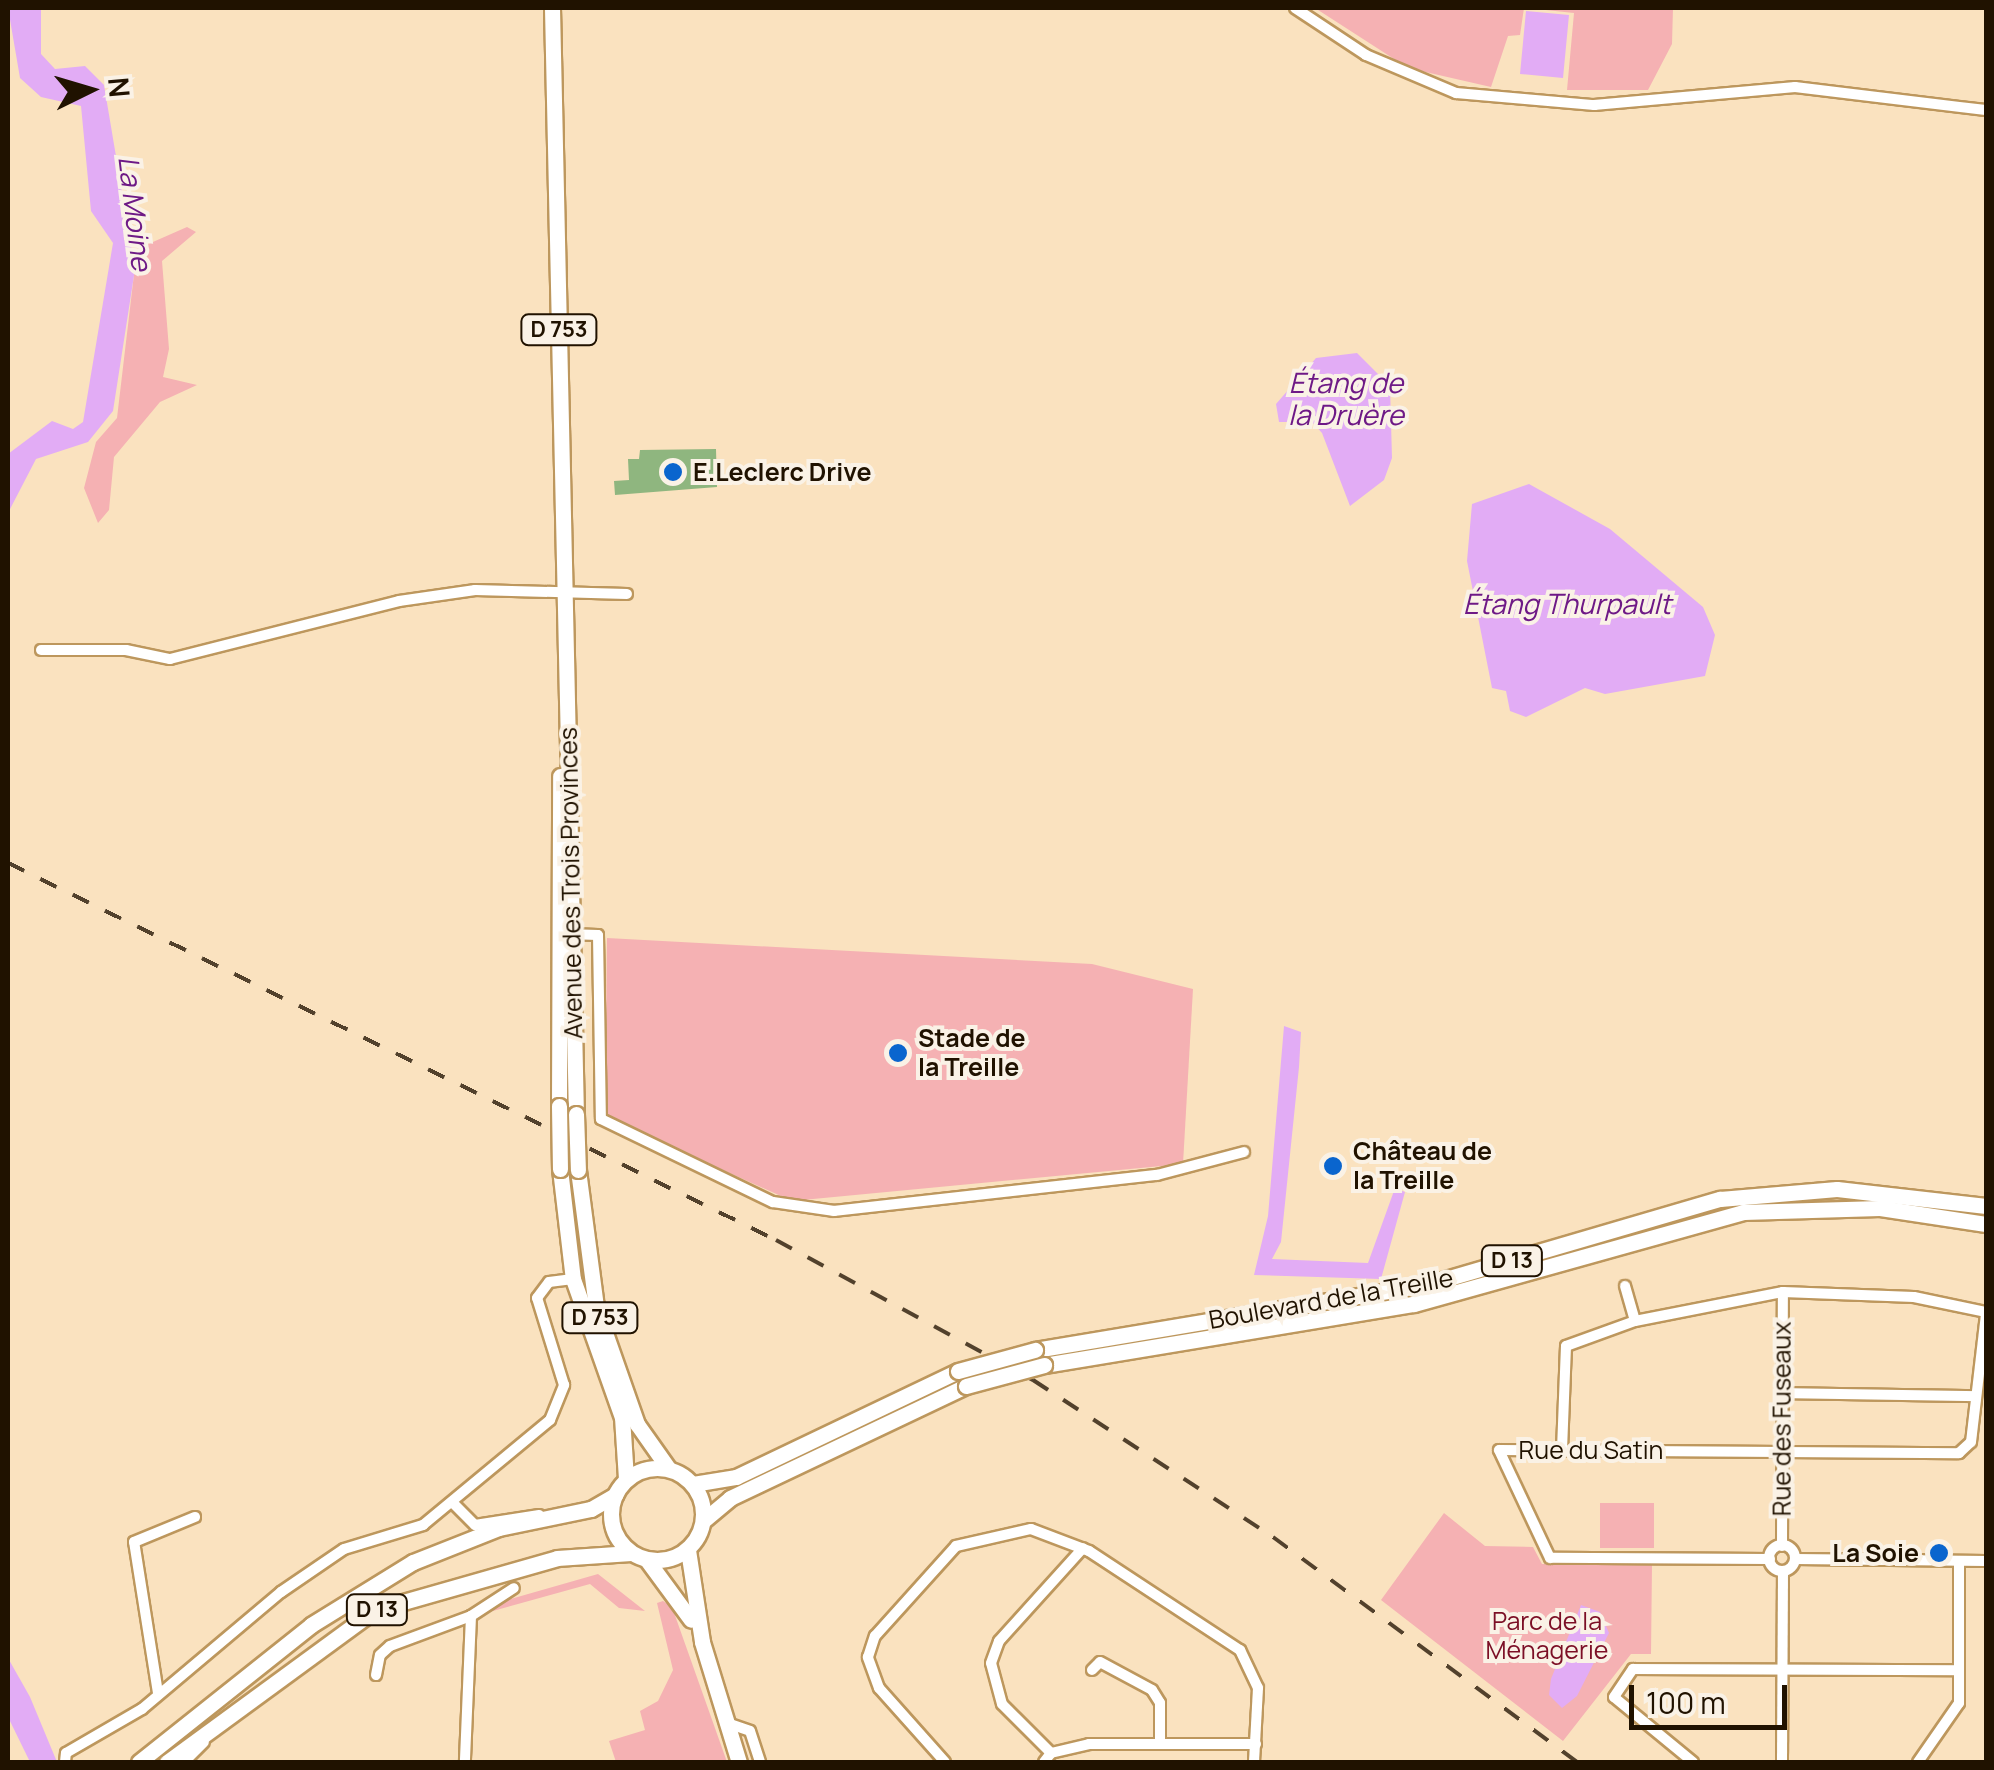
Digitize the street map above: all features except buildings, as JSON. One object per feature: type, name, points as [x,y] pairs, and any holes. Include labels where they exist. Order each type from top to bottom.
[{"type":"main road","name":"Avenue des Trois Provinces","points":[[552,8],[578,1170],[596,1307],[637,1424],[668,1468]]},
{"type":"main road","name":"Avenue des Trois Provinces","points":[[566,652],[554,947],[560,1169],[572,1279]]},
{"type":"main road","name":"Boulevard de la Treille","points":[[693,1484],[736,1476],[1035,1350],[1425,1285],[1720,1199],[1837,1189],[1986,1206]]},
{"type":"main road","name":"Boulevard de la Treille","points":[[704,1520],[730,1498],[962,1378],[1444,1297],[1635,1236],[1742,1212],[1880,1208],[1986,1224]]},
{"type":"main road","name":"D 753","points":[[572,1279],[622,1417],[626,1479]]},
{"type":"main road","points":[[702,1642],[670,1582],[647,1560],[630,1553],[612,1527],[615,1495],[626,1479],[668,1468],[693,1484],[704,1520],[688,1550],[702,1642],[739,1762]]},
{"type":"main road","name":"D 13","points":[[138,1762],[349,1598],[446,1546],[615,1495]]},
{"type":"main road","points":[[647,1560],[688,1550]]},
{"type":"main road","name":"D 13","points":[[167,1762],[212,1734],[314,1650],[375,1610],[557,1558],[630,1553]]},
{"type":"street","points":[[1295,8],[1366,55],[1456,92],[1594,105],[1795,87],[1986,110]]},
{"type":"street","points":[[41,650],[126,650],[170,659],[400,601],[475,590],[627,594]]},
{"type":"street","points":[[554,947],[573,934],[598,935],[601,1119],[773,1202],[834,1211],[1157,1175],[1244,1152]]},
{"type":"street","points":[[65,1762],[66,1753],[158,1693],[344,1549],[397,1536],[453,1503],[563,1400],[536,1298],[549,1282],[572,1279]]},
{"type":"street","points":[[1625,1286],[1635,1321]]},
{"type":"street","points":[[1562,1450],[1566,1346],[1635,1321],[1783,1292],[1914,1297],[1986,1313]]},
{"type":"street","name":"Rue des Fuseaux","points":[[1782,1546],[1783,1292]]},
{"type":"street","name":"Rue du Satin","points":[[1770,1559],[1550,1558],[1499,1450],[1958,1452],[1971,1442],[1986,1313]]},
{"type":"street","points":[[1782,1394],[1976,1396]]},
{"type":"street","points":[[453,1503],[475,1525],[550,1517]]},
{"type":"street","points":[[158,1693],[134,1542],[194,1518]]},
{"type":"street","points":[[945,1762],[875,1680],[868,1657],[875,1636],[931,1568],[968,1540],[1031,1529],[1082,1548],[1246,1658],[1258,1688],[1254,1762]]},
{"type":"street","points":[[1783,1571],[1770,1559],[1782,1546],[1795,1558],[1986,1561]]},
{"type":"street","points":[[1082,1548],[1000,1641],[990,1662],[1002,1704],[1048,1758],[1160,1743],[1256,1744]]},
{"type":"street","points":[[1782,1762],[1783,1571],[1795,1558]]},
{"type":"street","points":[[1918,1762],[1958,1703],[1958,1561]]},
{"type":"street","points":[[376,1675],[390,1646],[471,1616],[514,1588]]},
{"type":"street","points":[[465,1762],[471,1616]]},
{"type":"street","points":[[1092,1670],[1100,1662],[1152,1690],[1160,1703],[1160,1743]]},
{"type":"street","points":[[1693,1762],[1614,1696],[1632,1668],[1958,1670]]},
{"type":"street","points":[[727,1723],[750,1732],[760,1762]]},
{"type":"street","points":[[184,1762],[212,1734]]},
{"type":"green space","points":[[1315,8],[1524,8],[1520,35],[1508,36],[1491,87],[1408,68]]},
{"type":"green space","points":[[1527,8],[1673,8],[1672,44],[1648,90],[1567,90],[1574,13]]},
{"type":"green space","points":[[187,227],[196,232],[162,261],[169,349],[163,377],[197,385],[160,402],[114,457],[109,510],[98,523],[84,488],[96,442],[117,418],[137,249]]},
{"type":"green space","name":"Stade de la Treille","points":[[607,938],[1092,964],[1193,989],[1183,1164],[792,1201],[605,1117]]},
{"type":"green space","points":[[1600,1503],[1654,1503],[1654,1548],[1600,1548]]},
{"type":"green space","name":"Parc de la Ménagerie","points":[[1444,1513],[1485,1546],[1533,1547],[1542,1564],[1652,1565],[1651,1654],[1631,1654],[1563,1741],[1381,1600]]},
{"type":"green space","points":[[598,1574],[645,1611],[619,1608],[590,1584],[482,1614],[483,1607]]},
{"type":"green space","points":[[663,1601],[672,1607],[727,1762],[616,1762],[609,1741],[645,1730],[640,1711],[658,1701],[673,1670],[657,1603]]},
{"type":"water","points":[[8,8],[41,8],[41,54],[55,69],[85,66],[104,85],[135,269],[113,411],[88,442],[36,459],[8,513],[8,454],[52,421],[73,429],[83,422],[113,243],[91,211],[81,106],[41,97],[20,78]]},
{"type":"water","points":[[1526,11],[1569,15],[1563,78],[1520,74]]},
{"type":"water","name":"Étang de la Druère","points":[[1357,353],[1390,386],[1392,458],[1384,480],[1350,506],[1322,433],[1312,422],[1279,422],[1276,404],[1316,358]]},
{"type":"water","name":"Étang Thurpault","points":[[1529,484],[1610,529],[1703,607],[1715,635],[1705,676],[1605,694],[1585,688],[1526,717],[1510,711],[1506,691],[1492,688],[1467,561],[1472,504]]},
{"type":"water","points":[[1284,1026],[1301,1032],[1281,1242],[1272,1259],[1368,1263],[1395,1188],[1405,1192],[1381,1279],[1254,1275],[1268,1216]]},
{"type":"water","points":[[1581,1605],[1600,1612],[1609,1633],[1577,1696],[1562,1708],[1549,1695],[1551,1679]]},
{"type":"water","points":[[8,1658],[30,1697],[57,1762],[30,1762],[8,1717]]},
{"type":"railway","points":[[8,863],[776,1240],[1033,1380],[1273,1537],[1577,1762]]},
{"type":"place","name":"E.Leclerc Drive","points":[[673,472]]},
{"type":"place","name":"Stade de la Treille","points":[[898,1053]]},
{"type":"place","name":"Château de la Treille","points":[[1333,1166]]},
{"type":"place","name":"La Soie","points":[[1939,1553]]},
{"type":"water label","name":"La Moine","points":[[136,213]]}]
